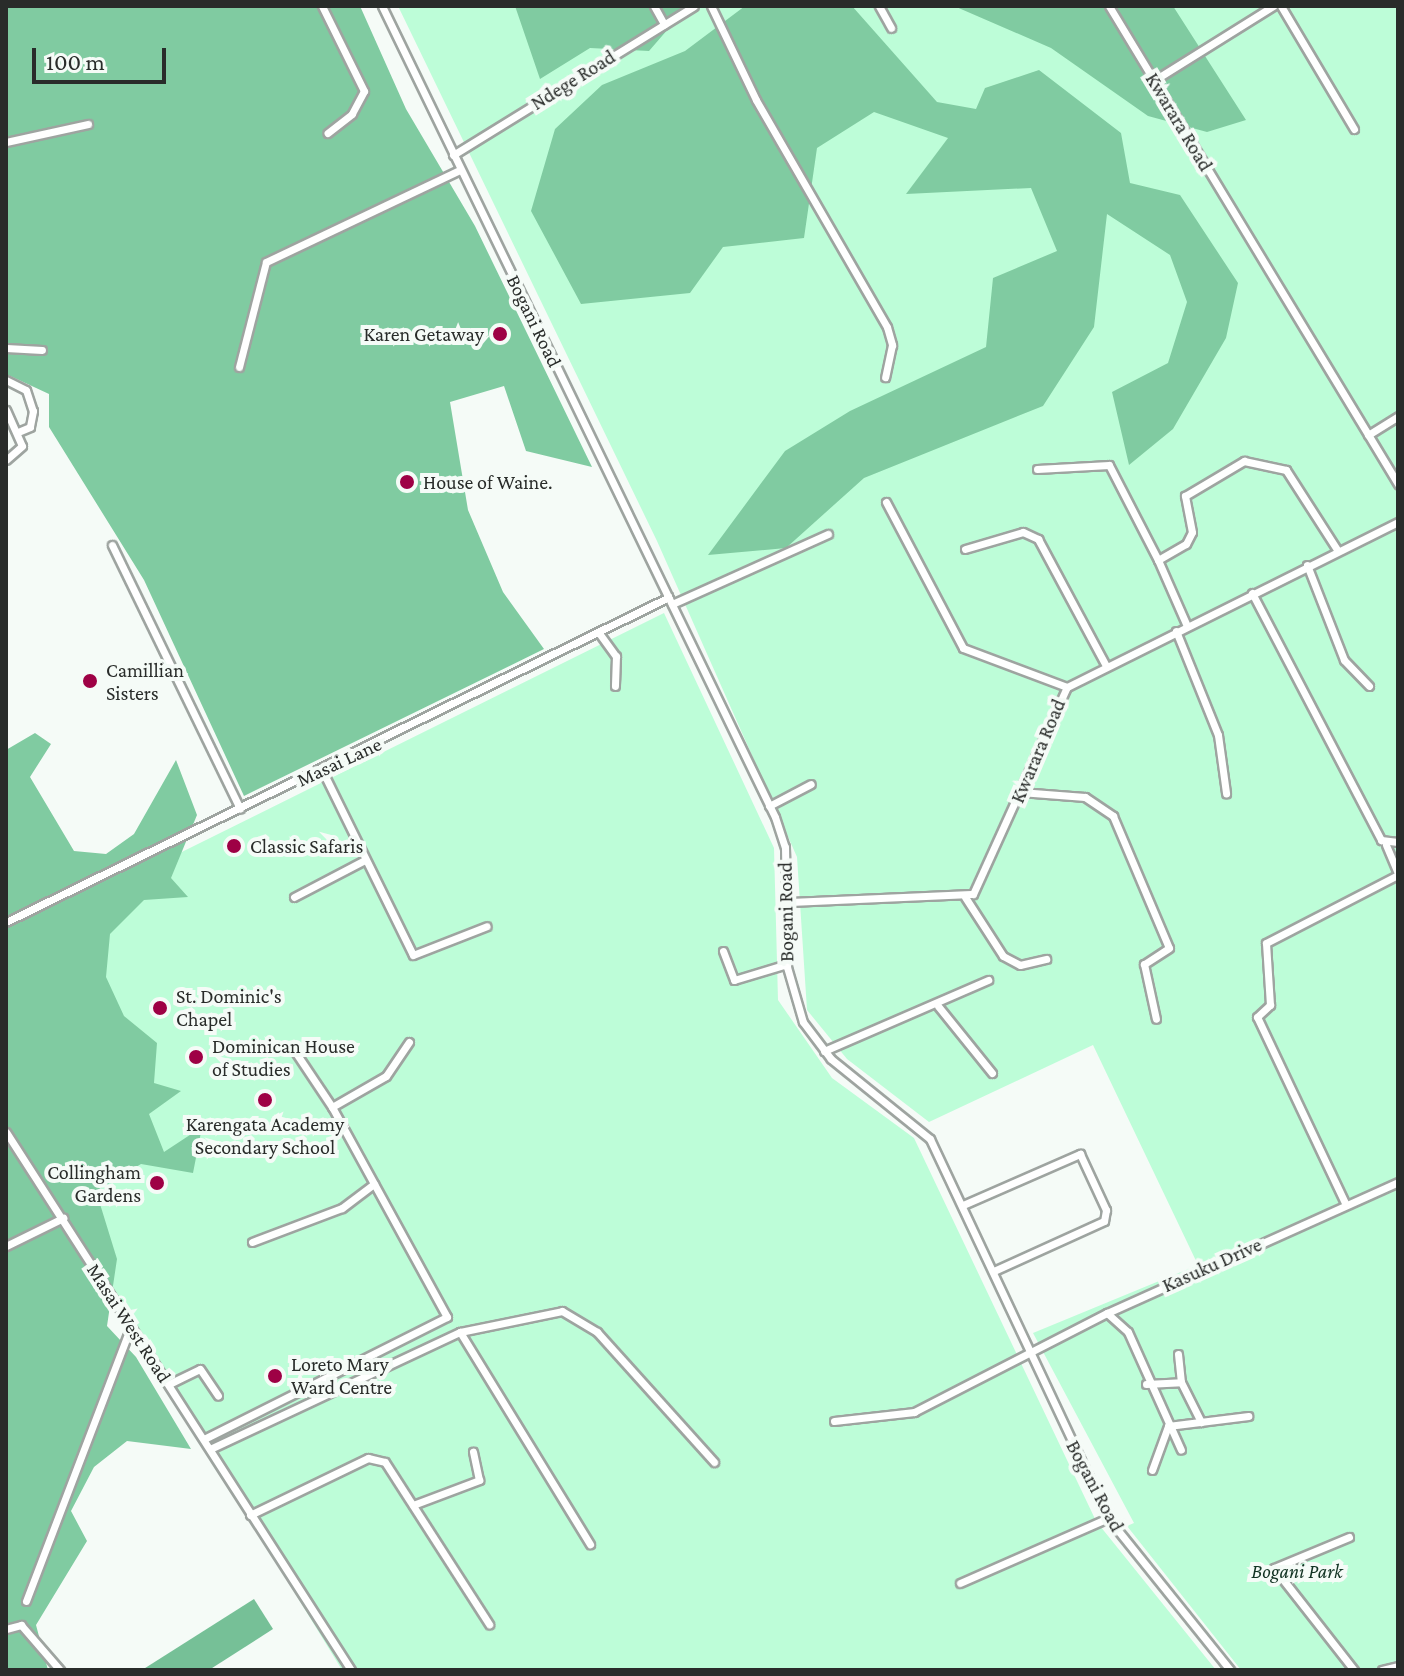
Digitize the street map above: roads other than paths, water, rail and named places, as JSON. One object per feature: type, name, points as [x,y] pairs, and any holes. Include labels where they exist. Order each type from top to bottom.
[{"type":"street","points":[[322,6],[364,91],[352,114],[328,133]]},
{"type":"street","name":"Bogani Road","points":[[382,6],[769,806],[785,847],[787,964],[796,1007],[824,1051],[921,1129],[963,1205],[1028,1353],[1108,1518],[1230,1670]]},
{"type":"street","points":[[654,6],[664,24]]},
{"type":"street","name":"Ndege Road","points":[[453,155],[694,6]]},
{"type":"street","points":[[711,6],[756,100],[887,327],[892,345],[885,377]]},
{"type":"street","points":[[879,6],[891,28]]},
{"type":"street","name":"Kwarara Road","points":[[1109,6],[1398,484]]},
{"type":"street","points":[[1153,81],[1273,6]]},
{"type":"street","points":[[1281,6],[1354,129]]},
{"type":"street","points":[[6,142],[88,124]]},
{"type":"street","points":[[239,367],[266,262],[460,170]]},
{"type":"street","points":[[6,348],[42,350]]},
{"type":"street","points":[[6,380],[26,390],[33,411],[30,427],[18,432]]},
{"type":"street","points":[[6,410],[18,432],[22,450],[6,460]]},
{"type":"street","points":[[1368,435],[1398,416]]},
{"type":"street","points":[[1158,560],[1186,544],[1192,532],[1185,496],[1257,460],[1286,470],[1338,551]]},
{"type":"street","points":[[1037,469],[1109,465],[1158,560],[1187,626]]},
{"type":"street","points":[[886,502],[963,648],[1067,687]]},
{"type":"street","name":"Kwarara Road","points":[[965,897],[980,889],[1067,687],[1398,522]]},
{"type":"street","points":[[965,549],[1023,532],[1038,539],[1106,666]]},
{"type":"street","name":"Masai Lane","points":[[6,922],[599,633],[828,534]]},
{"type":"street","points":[[112,545],[240,809]]},
{"type":"street","points":[[1307,565],[1344,660],[1369,686]]},
{"type":"street","points":[[1252,593],[1386,845],[1398,874],[1266,943],[1270,1005],[1257,1017],[1346,1205]]},
{"type":"street","points":[[1176,631],[1218,735],[1226,793]]},
{"type":"street","points":[[599,633],[616,656],[615,686]]},
{"type":"street","points":[[322,770],[363,861],[416,957],[487,926]]},
{"type":"street","points":[[769,806],[811,784]]},
{"type":"street","points":[[1020,792],[1085,797],[1113,816],[1169,948],[1144,964],[1156,1019]]},
{"type":"street","points":[[1386,845],[1398,842]]},
{"type":"street","points":[[294,897],[363,861]]},
{"type":"street","points":[[788,902],[965,897],[1003,956],[1020,965],[1046,959]]},
{"type":"street","points":[[723,951],[734,980],[787,964]]},
{"type":"street","points":[[824,1051],[938,1006],[988,980]]},
{"type":"street","points":[[938,1006],[992,1073]]},
{"type":"street","points":[[332,1107],[386,1076],[409,1042]]},
{"type":"street","points":[[204,1439],[447,1317],[332,1107],[294,1050]]},
{"type":"street","name":"Masai West Road","points":[[6,1132],[351,1670]]},
{"type":"street","points":[[963,1205],[1080,1154],[1106,1210],[1095,1226],[994,1271]]},
{"type":"street","name":"Kasuku Drive","points":[[834,1421],[914,1412],[1107,1313],[1398,1182]]},
{"type":"street","points":[[252,1242],[329,1214],[374,1184]]},
{"type":"street","points":[[6,1246],[63,1218]]},
{"type":"street","points":[[210,1449],[460,1332],[553,1312],[580,1316],[714,1462]]},
{"type":"street","points":[[1107,1313],[1128,1332],[1146,1384],[1181,1450]]},
{"type":"street","points":[[26,1601],[130,1328]]},
{"type":"street","points":[[460,1332],[590,1544]]},
{"type":"street","points":[[1178,1354],[1181,1382],[1201,1422]]},
{"type":"street","points":[[169,1384],[200,1369],[218,1396]]},
{"type":"street","points":[[1146,1384],[1181,1382]]},
{"type":"street","points":[[1168,1426],[1248,1416]]},
{"type":"street","points":[[1152,1470],[1168,1426]]},
{"type":"street","points":[[413,1505],[479,1480],[473,1452]]},
{"type":"street","points":[[250,1515],[368,1458],[385,1462],[489,1624]]},
{"type":"street","points":[[960,1583],[1108,1518]]},
{"type":"street","points":[[1349,1537],[1274,1568],[1354,1670]]},
{"type":"street","points":[[6,1629],[21,1625],[60,1670]]},
{"type":"street","points":[[1382,1670],[1398,1666]]},
{"type":"place","name":"Karen Getaway","points":[[500,334]]},
{"type":"place","name":"House of Waine.","points":[[407,482]]},
{"type":"place","name":"Camillian Sisters","points":[[90,681]]},
{"type":"place","name":"Classic Safaris","points":[[234,846]]},
{"type":"place","name":"St. Dominic's Chapel","points":[[160,1008]]},
{"type":"place","name":"Dominican House of Studies","points":[[196,1057]]},
{"type":"place","name":"Karengata Academy Secondary School","points":[[265,1100]]},
{"type":"place","name":"Collingham Gardens","points":[[157,1183]]},
{"type":"place","name":"Loreto Mary Ward Centre","points":[[275,1376]]},
{"type":"park label","name":"Bogani Park","points":[[1297,1571]]}]
